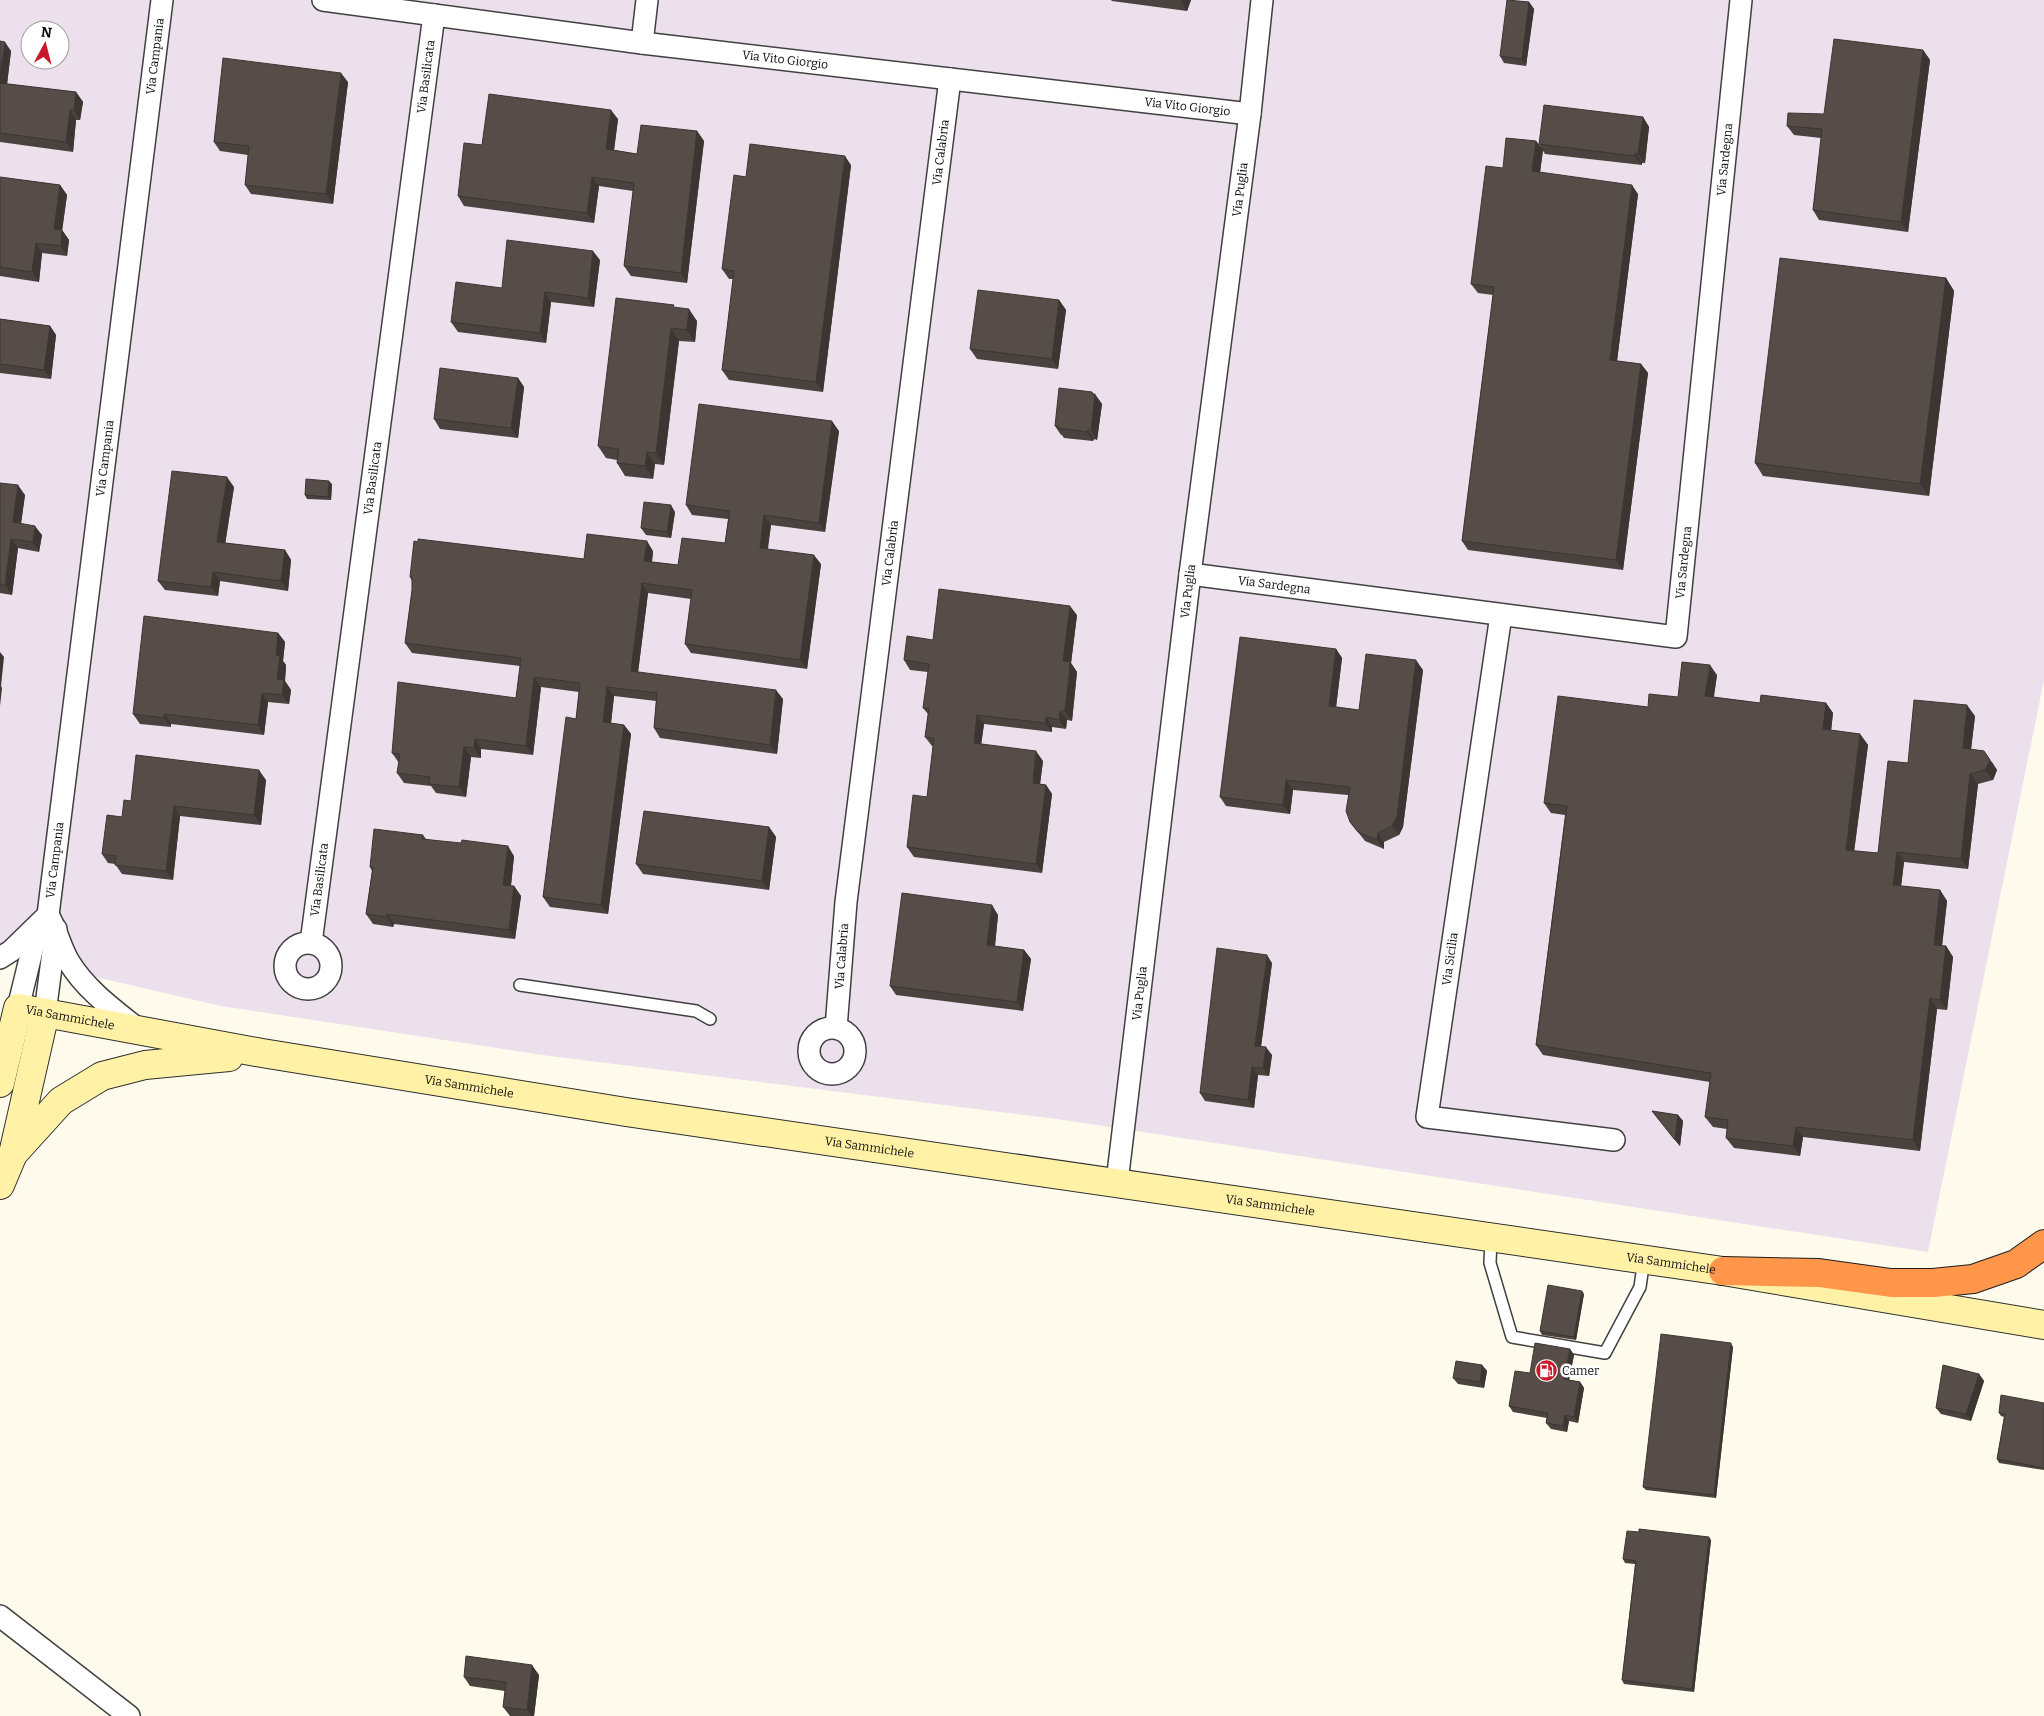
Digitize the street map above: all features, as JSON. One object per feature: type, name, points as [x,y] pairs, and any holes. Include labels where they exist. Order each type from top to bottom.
[{"type":"highway","points":[[1723,1271],[1819,1273],[1892,1283],[1933,1283],[1973,1279],[2016,1264],[2044,1244]]},
{"type":"main road","name":"Via Sammichele","points":[[18,1008],[262,1053],[626,1112],[1492,1236],[1723,1271],[2044,1325]]},
{"type":"main road","points":[[0,1082],[18,1008]]},
{"type":"main road","points":[[0,1185],[13,1154],[45,1013]]},
{"type":"main road","points":[[13,1154],[61,1101],[102,1076],[146,1065],[262,1053]]},
{"type":"street","name":"Via Campania","points":[[45,1013],[47,923],[162,0]]},
{"type":"street","name":"Via Vito Giorgio","points":[[323,0],[346,1],[642,43],[1250,114]]},
{"type":"street","points":[[642,43],[647,0]]},
{"type":"street","name":"Via Puglia","points":[[1117,1182],[1190,574],[1250,114],[1262,0]]},
{"type":"street","name":"Via Sardegna","points":[[1190,574],[1676,637],[1741,0]]},
{"type":"street","name":"Via Basilicata","points":[[310,943],[434,15]]},
{"type":"street","name":"Via Calabria","points":[[836,1028],[846,902],[950,79]]},
{"type":"street","name":"Via Sicilia","points":[[1501,614],[1427,1117],[1614,1140]]},
{"type":"street","name":"Via Campania","points":[[18,1008],[47,923]]},
{"type":"street","name":"Via Campania","points":[[47,923],[69,961],[97,996],[139,1031]]},
{"type":"street","points":[[0,958],[47,923]]},
{"type":"street","points":[[2,1616],[129,1716]]},
{"type":"lane","points":[[520,985],[696,1011],[710,1019]]},
{"type":"lane","points":[[1492,1236],[1490,1262],[1512,1336],[1605,1352],[1640,1287],[1644,1259]]},
{"type":"shaded area","points":[[0,0],[2044,0],[2044,680],[1928,1252],[1057,1119],[542,1055],[221,1006],[0,955]]},
{"type":"building","points":[[1507,0],[1529,2],[1522,59],[1500,56]]},
{"type":"building","points":[[1834,39],[1923,50],[1901,222],[1813,210],[1822,129],[1787,126],[1788,113],[1824,114]]},
{"type":"building","points":[[0,41],[5,42],[0,76]]},
{"type":"building","points":[[223,58],[341,73],[326,194],[245,185],[249,146],[214,142]]},
{"type":"building","points":[[0,83],[76,92],[74,110],[70,110],[66,142],[0,133]]},
{"type":"building","points":[[489,94],[611,110],[606,149],[637,154],[641,125],[697,131],[681,273],[624,266],[634,183],[592,177],[587,213],[458,196],[464,143],[482,145]]},
{"type":"building","points":[[1544,105],[1643,117],[1638,154],[1635,153],[1635,156],[1539,144]]},
{"type":"building","points":[[1506,138],[1536,141],[1532,171],[1632,185],[1610,360],[1641,364],[1616,560],[1462,541],[1494,287],[1471,284],[1486,166],[1503,168]]},
{"type":"building","points":[[750,144],[845,156],[816,382],[722,370],[734,271],[722,269],[734,175],[746,177]]},
{"type":"building","points":[[0,177],[60,185],[54,229],[62,230],[61,246],[36,243],[32,272],[0,267]]},
{"type":"building","points":[[507,240],[593,251],[588,298],[545,292],[540,333],[451,322],[456,282],[502,288]]},
{"type":"building","points":[[1780,258],[1946,278],[1920,484],[1755,463]]},
{"type":"building","points":[[978,290],[1059,300],[1052,359],[970,349]]},
{"type":"building","points":[[616,298],[674,305],[673,307],[689,309],[687,330],[671,328],[656,453],[647,452],[645,466],[617,463],[619,449],[598,446]]},
{"type":"building","points":[[0,319],[50,326],[44,370],[0,364]]},
{"type":"building","points":[[440,368],[518,378],[511,428],[434,419]]},
{"type":"building","points":[[1059,388],[1095,394],[1091,430],[1087,430],[1087,432],[1055,426]]},
{"type":"building","points":[[699,404],[832,421],[819,523],[764,515],[760,548],[814,555],[800,660],[685,644],[692,590],[642,583],[631,671],[776,690],[770,745],[654,728],[657,693],[607,687],[603,722],[624,725],[601,905],[543,897],[566,717],[576,719],[580,683],[534,677],[526,746],[475,739],[474,748],[464,747],[459,787],[429,784],[430,777],[397,773],[400,754],[392,753],[398,682],[516,698],[521,658],[405,643],[412,590],[412,577],[410,577],[414,541],[418,542],[418,539],[584,559],[587,534],[647,541],[644,561],[678,565],[682,538],[725,543],[730,511],[686,505]]},
{"type":"building","points":[[172,471],[227,477],[217,542],[285,550],[281,581],[213,572],[211,587],[158,581]]},
{"type":"building","points":[[306,479],[329,481],[328,497],[305,495]]},
{"type":"building","points":[[0,483],[18,485],[13,522],[35,526],[33,542],[11,539],[5,585],[0,585]]},
{"type":"building","points":[[644,502],[671,505],[667,532],[641,528]]},
{"type":"building","points":[[939,589],[1070,606],[1063,661],[1070,662],[1069,676],[1065,711],[1060,711],[1059,720],[1046,717],[1045,723],[977,715],[974,743],[1036,751],[1033,783],[1046,785],[1036,864],[907,847],[913,795],[927,797],[934,738],[925,737],[929,708],[923,708],[929,664],[904,660],[907,636],[933,640]]},
{"type":"building","points":[[144,616],[278,633],[276,655],[280,656],[277,679],[284,680],[282,695],[262,693],[258,725],[164,714],[164,718],[133,714]]},
{"type":"building","points":[[1240,637],[1336,649],[1329,706],[1359,710],[1366,654],[1416,660],[1397,817],[1392,826],[1378,833],[1377,840],[1358,832],[1350,822],[1346,811],[1350,787],[1286,780],[1283,805],[1220,797]]},
{"type":"building","points":[[1682,662],[1710,665],[1705,696],[1760,703],[1761,695],[1826,703],[1823,729],[1860,734],[1846,850],[1878,853],[1888,761],[1908,763],[1914,700],[1967,705],[1963,748],[1984,751],[1990,760],[1985,770],[1970,774],[1961,859],[1897,852],[1893,885],[1940,890],[1934,945],[1946,946],[1940,1000],[1930,998],[1913,1140],[1796,1127],[1793,1146],[1726,1138],[1728,1120],[1705,1117],[1711,1073],[1536,1045],[1567,806],[1544,803],[1558,696],[1648,707],[1649,694],[1678,697]]},
{"type":"building","points":[[136,755],[259,770],[254,815],[174,806],[166,871],[115,865],[116,856],[102,854],[107,815],[122,817],[124,800],[131,801]]},
{"type":"building","points":[[644,811],[769,827],[762,881],[636,864]]},
{"type":"building","points":[[374,829],[423,835],[422,839],[461,843],[462,840],[508,846],[503,885],[514,886],[509,930],[387,914],[387,917],[366,914],[373,867],[370,867]]},
{"type":"building","points":[[902,893],[992,905],[987,945],[1024,950],[1017,1002],[890,986]]},
{"type":"building","points":[[1217,948],[1267,955],[1255,1046],[1266,1047],[1263,1068],[1252,1067],[1248,1100],[1200,1093]]},
{"type":"building","points":[[1652,1111],[1678,1115],[1675,1140]]},
{"type":"building","points":[[1548,1285],[1582,1291],[1574,1337],[1540,1331]]},
{"type":"building","points":[[1661,1334],[1731,1343],[1714,1495],[1643,1487]]},
{"type":"building","points":[[1535,1343],[1570,1349],[1564,1379],[1580,1382],[1574,1417],[1565,1415],[1563,1426],[1546,1423],[1548,1413],[1509,1406],[1515,1371],[1530,1373]]},
{"type":"building","points":[[1456,1361],[1482,1365],[1480,1382],[1453,1378]]},
{"type":"building","points":[[1943,1365],[1979,1374],[1966,1414],[1936,1408]]},
{"type":"building","points":[[2001,1395],[2044,1403],[2044,1468],[1997,1459],[2005,1414],[1999,1413]]},
{"type":"building","points":[[1639,1529],[1709,1537],[1692,1689],[1622,1680],[1636,1561],[1623,1559],[1627,1531],[1639,1532]]},
{"type":"building","points":[[466,1656],[532,1665],[527,1710],[503,1707],[506,1682],[464,1677]]},
{"type":"place","name":"Camer","points":[[1546,1371]]}]
